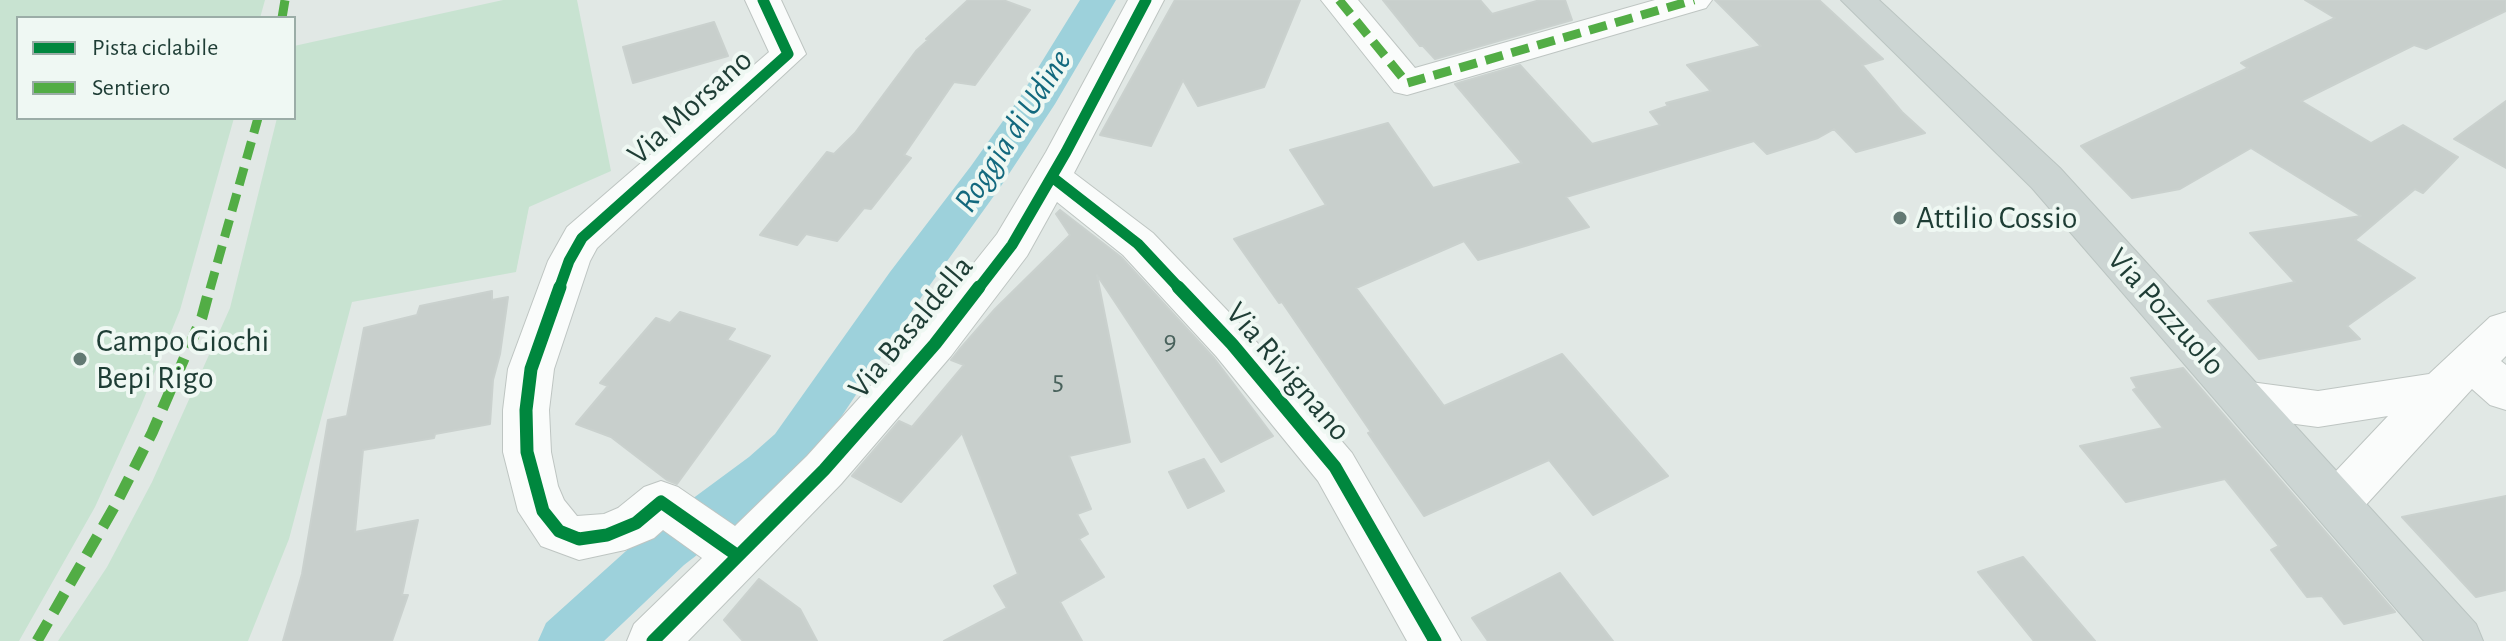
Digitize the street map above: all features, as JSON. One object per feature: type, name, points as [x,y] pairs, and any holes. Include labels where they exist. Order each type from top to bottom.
[{"type":"main road","name":"Via Pozzuolo","points":[[1859,0],[2046,178],[2457,641]]},
{"type":"street","name":"Via Morsano","points":[[724,547],[661,502],[636,523],[607,535],[579,539],[559,531],[543,511],[534,486],[527,452],[526,424],[531,369],[569,261],[582,238],[788,54],[763,0]]},
{"type":"street","name":"Via Basaldella","points":[[653,641],[724,547],[824,470],[935,344],[1012,245],[1052,177],[1146,0]]},
{"type":"street","points":[[1339,0],[1407,83],[1694,0]]},
{"type":"street","name":"Via Rivignano","points":[[1052,177],[1138,244],[1232,344],[1335,467],[1435,641]]},
{"type":"street","points":[[2336,504],[2456,376],[2506,329]]},
{"type":"street","points":[[2243,399],[2318,409],[2456,376],[2506,392]]},
{"type":"green space","name":"Campo Giochi Bepi Rigo","points":[[0,0],[265,0],[261,16],[16,16],[16,120],[233,120],[180,310],[140,408],[95,507],[19,641],[0,641]]},
{"type":"green space","points":[[503,0],[577,0],[611,171],[529,207],[516,272],[352,302],[289,539],[248,641],[58,641],[107,567],[152,482],[230,308],[277,120],[296,120],[296,46]]},
{"type":"building","points":[[968,0],[1003,0],[1030,10],[975,85],[954,82],[904,155],[911,158],[871,209],[864,208],[837,241],[806,234],[797,245],[760,235],[827,152],[834,154],[855,133],[926,39]]},
{"type":"building","points":[[1175,0],[1300,0],[1264,87],[1198,106],[1183,80],[1151,146],[1100,135]]},
{"type":"building","points":[[1383,0],[1480,0],[1492,14],[1540,0],[1565,0],[1572,20],[1435,59],[1420,46]]},
{"type":"building","points":[[1715,0],[1819,0],[1883,59],[1862,65],[1902,112],[1925,133],[1856,152],[1834,129],[1818,138],[1767,154],[1754,141],[1566,197],[1589,227],[1478,260],[1464,241],[1356,288],[1444,406],[1562,354],[1668,476],[1593,515],[1549,460],[1424,516],[1282,302],[1279,303],[1234,239],[1326,205],[1290,150],[1388,123],[1433,188],[1522,163],[1455,84],[1520,65],[1592,144],[1660,125],[1650,112],[1668,106],[1666,103],[1711,91],[1687,65],[1761,46]]},
{"type":"building","points":[[2305,0],[2506,0],[2506,11],[2426,49],[2414,45],[2301,101],[2371,143],[2403,125],[2458,157],[2423,193],[2415,189],[2355,240],[2415,278],[2347,326],[2360,339],[2259,359],[2208,301],[2295,282],[2250,233],[2361,216],[2251,148],[2180,189],[2132,198],[2081,146],[2248,68],[2241,63],[2335,18]]},
{"type":"building","points":[[714,22],[728,56],[633,83],[623,47]]},
{"type":"building","points":[[2506,101],[2506,168],[2454,139]]},
{"type":"building","points":[[1060,210],[1121,257],[1214,358],[1273,436],[1221,462],[1097,275],[1130,442],[1069,456],[1091,509],[1077,514],[1088,534],[1079,539],[1104,577],[1060,602],[1082,641],[944,641],[1007,608],[994,586],[1018,574],[962,433],[901,502],[852,476],[899,421],[912,427],[964,365],[951,360],[959,350],[995,309],[1070,235],[1056,214]]},
{"type":"building","points":[[492,291],[492,300],[508,297],[493,380],[490,424],[435,434],[434,438],[363,450],[355,532],[418,520],[402,595],[408,595],[392,641],[283,641],[302,574],[328,420],[347,416],[364,328],[417,315],[420,306]]},
{"type":"building","points":[[680,312],[735,329],[727,340],[770,356],[677,484],[667,480],[611,437],[576,424],[608,386],[600,383],[656,318],[670,323]]},
{"type":"building","points":[[2183,368],[2395,612],[2344,624],[2322,596],[2307,597],[2271,550],[2279,546],[2225,479],[2126,502],[2080,446],[2163,428],[2133,390],[2137,388],[2131,378]]},
{"type":"building","points":[[1204,459],[1224,491],[1188,508],[1169,472]]},
{"type":"building","points":[[2506,496],[2506,590],[2476,597],[2402,517]]},
{"type":"building","points":[[2023,557],[2095,641],[2034,641],[1978,572]]},
{"type":"building","points":[[1560,573],[1613,641],[1488,641],[1472,618]]},
{"type":"building","points":[[759,579],[800,609],[817,641],[743,641],[724,620]]},
{"type":"waterway","name":"Roggia di Udine","points":[[566,641],[665,549],[767,472],[793,448],[906,284],[986,176],[1035,104],[1098,0]]},
{"type":"marked path","points":[[282,16],[285,0]]},
{"type":"marked path","points":[[1339,0],[1407,83],[1694,0]]},
{"type":"marked path","points":[[37,641],[116,504],[152,433],[202,317],[257,120]]},
{"type":"cycle path","points":[[738,556],[661,502],[636,523],[607,535],[579,539],[559,531],[543,511],[534,486],[527,452],[526,410],[531,369],[569,261],[582,238],[788,54],[763,0]]},
{"type":"cycle path","points":[[653,641],[824,470],[935,344],[1012,245],[1066,152],[1146,0]]},
{"type":"cycle path","points":[[1052,177],[1138,244],[1232,344],[1335,467],[1435,641]]},
{"type":"place","name":"Attilio Cossio","points":[[1900,218]]},
{"type":"place","name":"Campo Giochi Bepi Rigo","points":[[80,359]]}]
